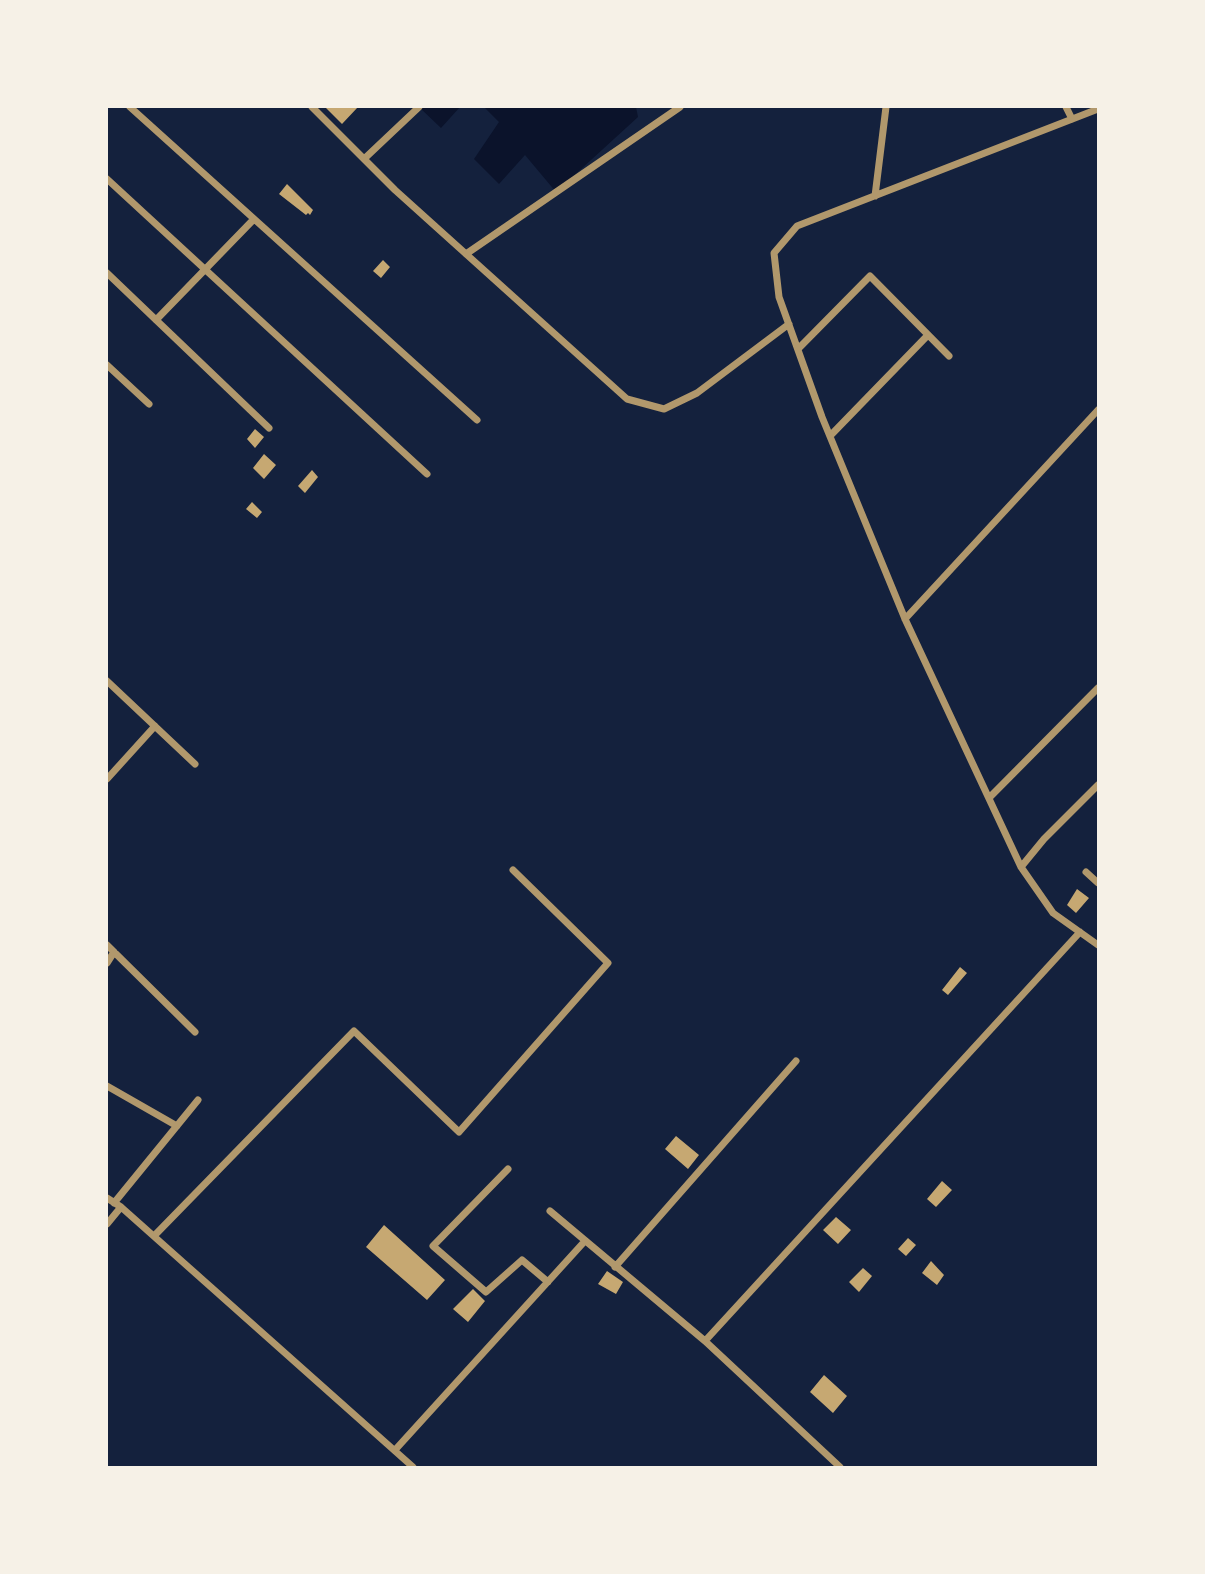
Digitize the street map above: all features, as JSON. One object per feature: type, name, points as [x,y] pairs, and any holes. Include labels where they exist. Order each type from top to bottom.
[{"type":"street","points":[[130,107],[477,420]]},
{"type":"street","points":[[312,107],[466,254],[627,400],[664,409],[697,393],[789,324]]},
{"type":"street","points":[[364,159],[419,107]]},
{"type":"street","points":[[466,254],[680,107]]},
{"type":"street","points":[[875,196],[886,107]]},
{"type":"street","points":[[1066,107],[1072,119]]},
{"type":"street","points":[[1098,109],[797,226],[774,254],[779,297],[830,436],[905,619],[1021,867],[1053,913],[1098,945]]},
{"type":"street","points":[[107,179],[427,474]]},
{"type":"street","points":[[156,320],[254,219]]},
{"type":"street","points":[[107,273],[269,428]]},
{"type":"street","points":[[798,349],[870,276],[949,356]]},
{"type":"street","points":[[830,436],[928,335]]},
{"type":"street","points":[[107,365],[149,404]]},
{"type":"street","points":[[905,619],[1098,410]]},
{"type":"street","points":[[107,681],[195,764]]},
{"type":"street","points":[[989,798],[1098,688]]},
{"type":"street","points":[[107,779],[155,726]]},
{"type":"street","points":[[1021,867],[1044,839],[1098,785]]},
{"type":"street","points":[[154,1236],[354,1031],[459,1132],[608,963],[513,870]]},
{"type":"street","points":[[1086,872],[1098,883]]},
{"type":"street","points":[[705,1341],[1080,932]]},
{"type":"street","points":[[107,945],[195,1032]]},
{"type":"street","points":[[107,963],[114,952]]},
{"type":"street","points":[[615,1267],[796,1061]]},
{"type":"street","points":[[107,1086],[177,1126]]},
{"type":"street","points":[[107,1224],[114,1203],[198,1100]]},
{"type":"street","points":[[508,1169],[433,1245],[486,1292],[522,1260],[548,1282]]},
{"type":"street","points":[[114,1203],[413,1467]]},
{"type":"street","points":[[550,1212],[705,1341],[840,1467]]},
{"type":"street","points":[[395,1450],[584,1242]]},
{"type":"water","points":[[419,107],[460,107],[441,128]]},
{"type":"water","points":[[484,107],[636,107],[638,117],[556,192],[525,155],[499,184],[474,159],[499,122]]},
{"type":"building","points":[[325,107],[358,107],[342,124]]},
{"type":"building","points":[[287,184],[313,210],[310,215],[306,215],[279,194]]},
{"type":"building","points":[[383,260],[390,267],[381,278],[373,271]]},
{"type":"building","points":[[255,429],[264,437],[255,448],[247,439]]},
{"type":"building","points":[[264,454],[276,465],[264,479],[253,468]]},
{"type":"building","points":[[312,470],[318,477],[305,493],[298,486]]},
{"type":"building","points":[[252,502],[262,512],[257,518],[246,509]]},
{"type":"building","points":[[1077,889],[1089,898],[1076,913],[1067,905]]},
{"type":"building","points":[[960,967],[967,973],[948,995],[942,990]]},
{"type":"building","points":[[676,1136],[699,1155],[688,1169],[665,1149]]},
{"type":"building","points":[[942,1181],[952,1190],[936,1207],[927,1199]]},
{"type":"building","points":[[836,1217],[851,1230],[838,1244],[823,1230]]},
{"type":"building","points":[[384,1225],[445,1280],[427,1300],[366,1247]]},
{"type":"building","points":[[908,1238],[916,1245],[906,1256],[898,1249]]},
{"type":"building","points":[[931,1261],[944,1275],[937,1285],[922,1273]]},
{"type":"building","points":[[863,1268],[872,1276],[859,1292],[849,1282]]},
{"type":"building","points":[[607,1271],[623,1282],[616,1294],[598,1284]]},
{"type":"building","points":[[473,1289],[485,1301],[468,1322],[453,1309]]},
{"type":"building","points":[[824,1375],[847,1396],[833,1413],[810,1392]]}]
